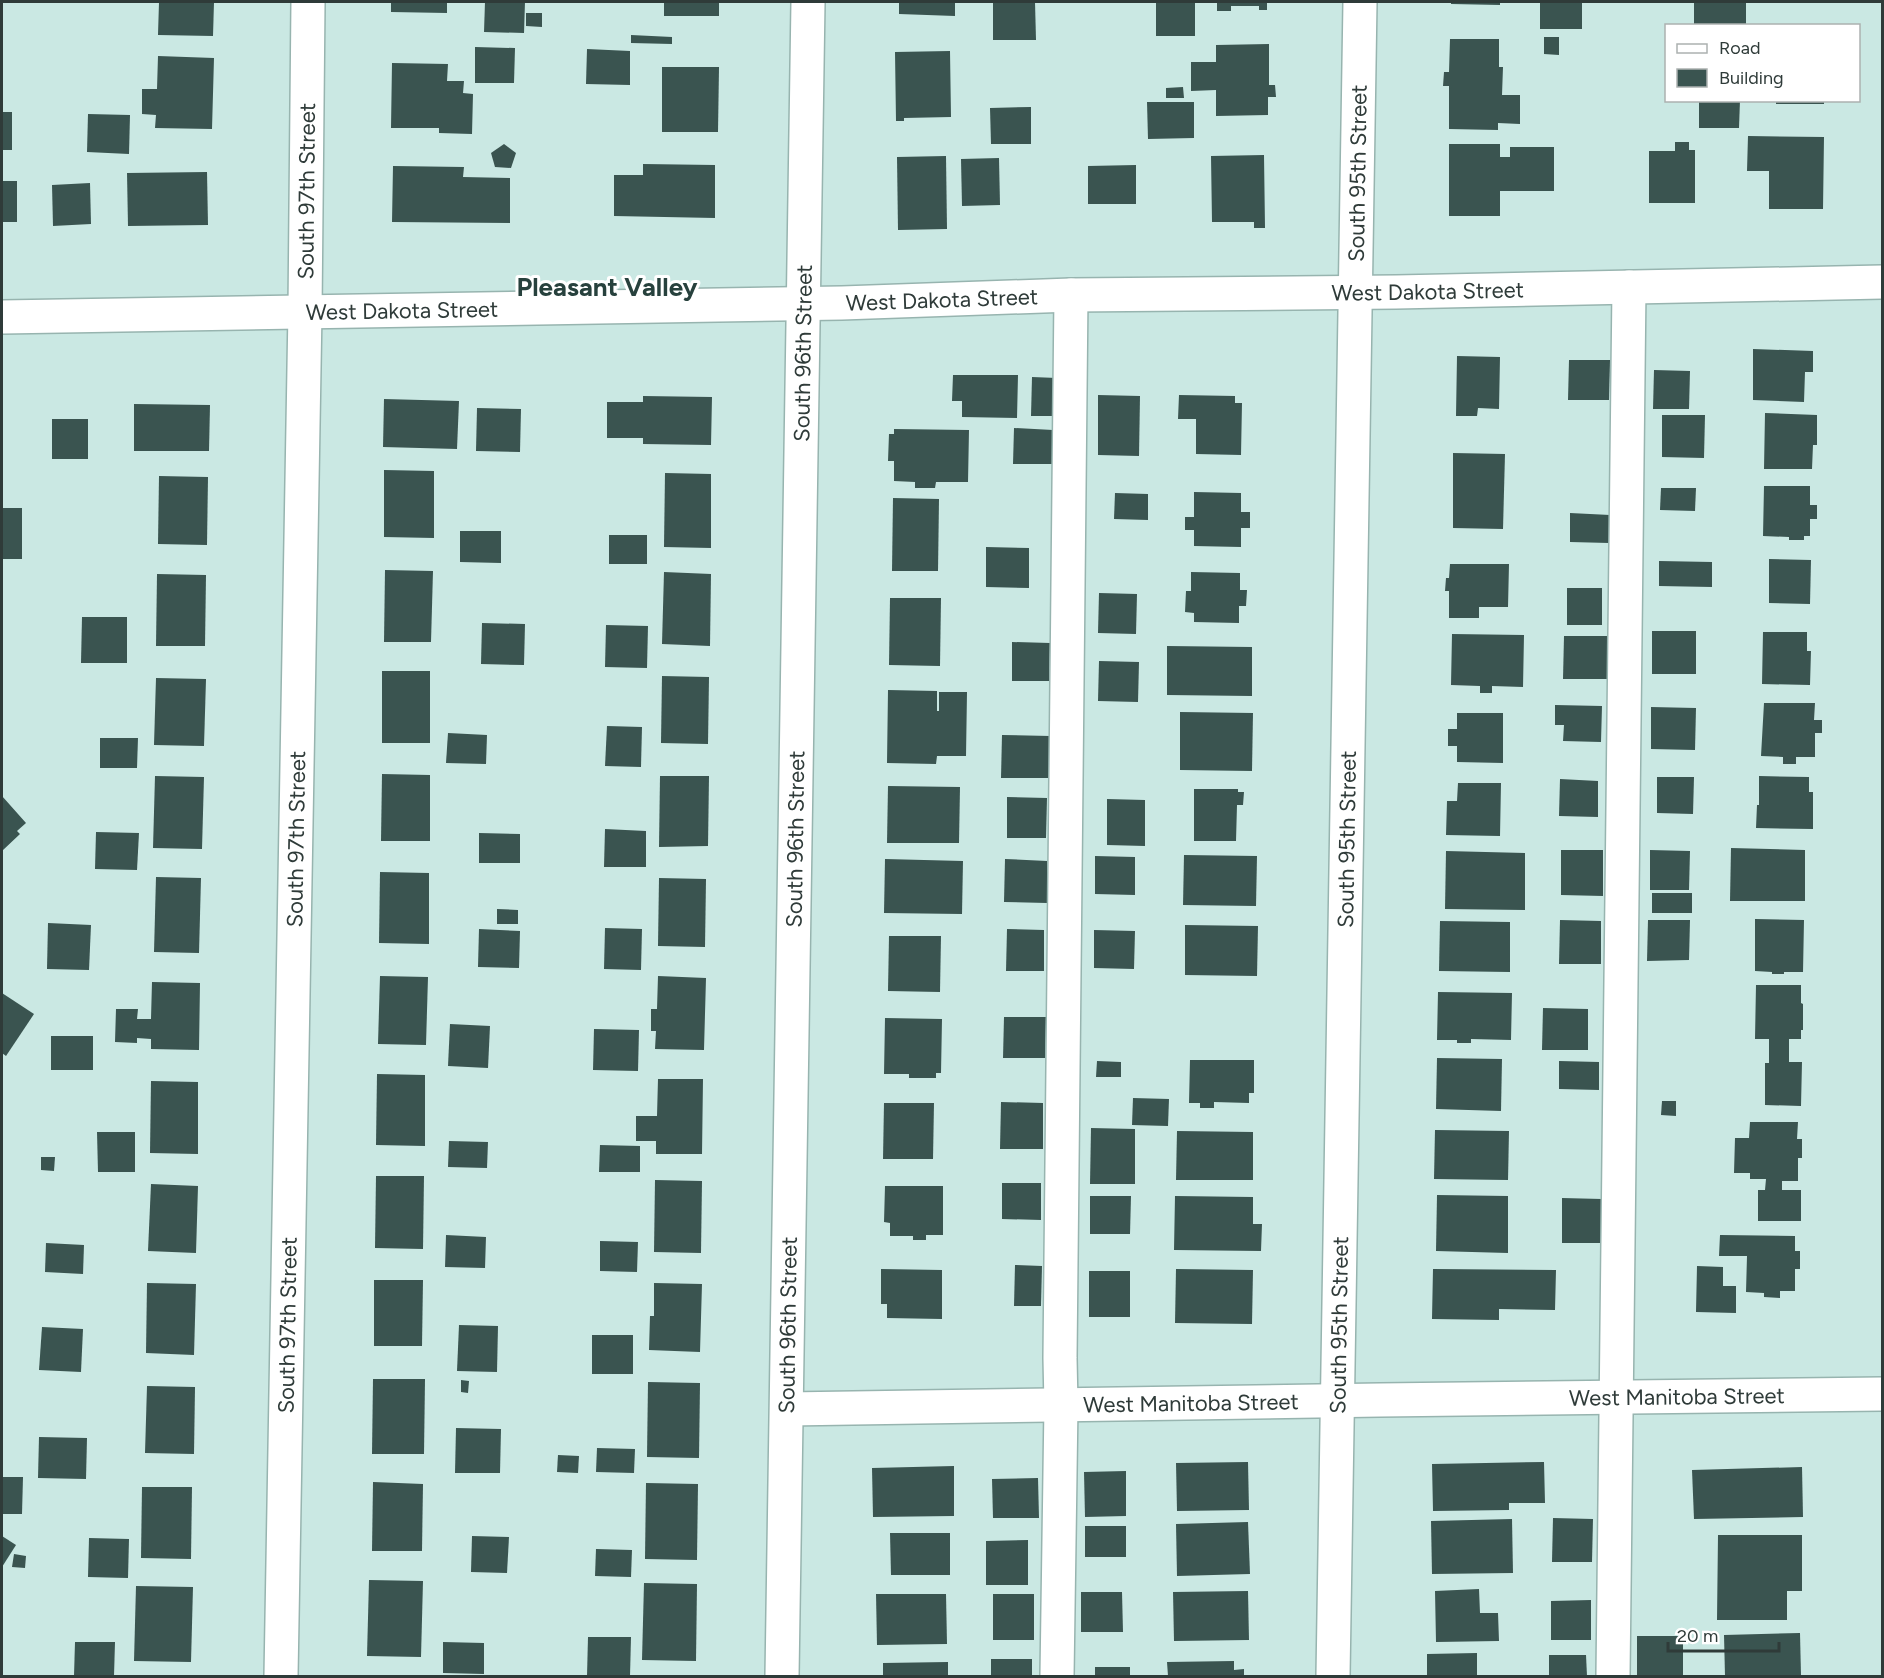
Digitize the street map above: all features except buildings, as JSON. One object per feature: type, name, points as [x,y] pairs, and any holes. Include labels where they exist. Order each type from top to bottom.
[{"type":"street","name":"South 97th Street","points":[[281,1677],[305,311],[308,2]]},
{"type":"street","name":"South 96th Street","points":[[782,1677],[808,2]]},
{"type":"street","name":"South 95th Street","points":[[1333,1677],[1360,2]]},
{"type":"street","name":"West Dakota Street","points":[[2,317],[804,303],[1071,295],[1882,282]]},
{"type":"street","points":[[1613,1677],[1629,287]]},
{"type":"street","points":[[1056,1677],[1061,1405],[1071,295]]},
{"type":"street","name":"West Manitoba Street","points":[[787,1409],[1882,1394]]},
{"type":"district","name":"Pleasant Valley","points":[[607,287]]}]
